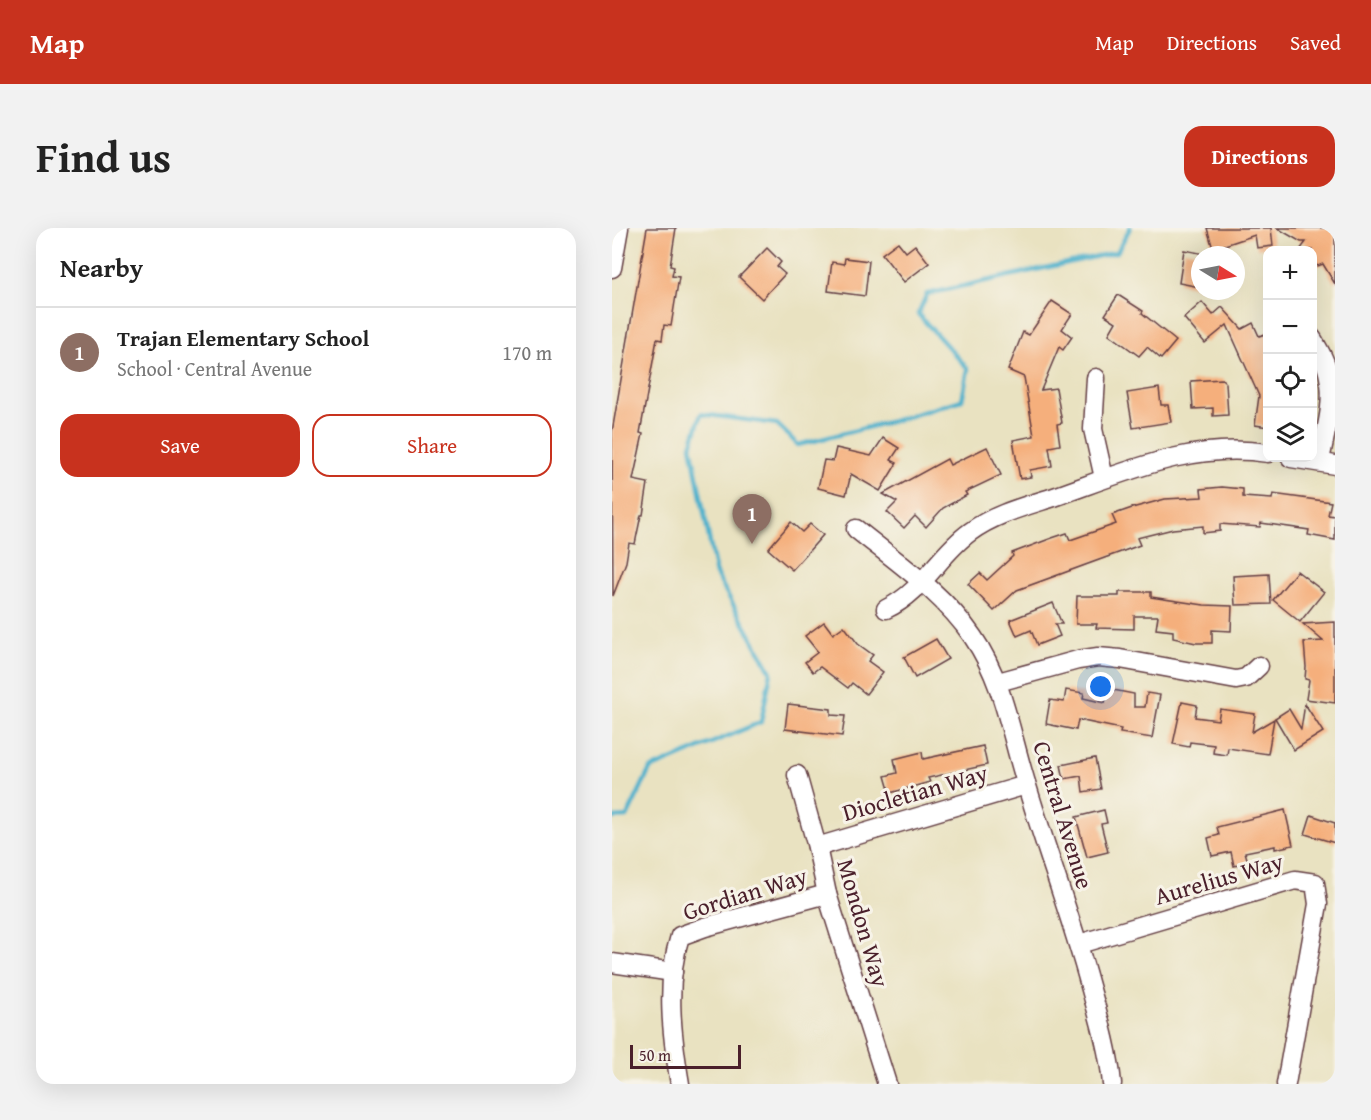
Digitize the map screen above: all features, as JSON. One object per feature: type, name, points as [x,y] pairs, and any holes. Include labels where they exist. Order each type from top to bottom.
[{"type":"street","points":[[612,268],[619,228]]},
{"type":"street","points":[[1317,348],[1327,368],[1331,388],[1327,464]]},
{"type":"street","points":[[1096,378],[1093,429],[1104,478]]},
{"type":"street","points":[[886,609],[907,597],[969,532],[990,520],[1146,464],[1199,453],[1234,450],[1263,453]]},
{"type":"street","name":"Central Avenue","points":[[856,529],[922,583],[957,616],[973,636],[998,682],[1026,785],[1079,944],[1104,1033],[1112,1084]]},
{"type":"street","points":[[998,682],[1048,667],[1098,657],[1236,680],[1246,678],[1258,666]]},
{"type":"street","name":"Mondon Way","points":[[797,775],[827,894],[886,1084]]},
{"type":"street","name":"Diocletian Way","points":[[817,847],[1026,785]]},
{"type":"street","name":"Aurelius Way","points":[[1079,944],[1295,880],[1315,883],[1318,904],[1286,1084]]},
{"type":"street","name":"Gordian Way","points":[[680,1084],[672,1023],[673,972],[680,936],[827,894]]},
{"type":"street","points":[[612,963],[673,972]]},
{"type":"building","points":[[647,228],[676,228],[670,266],[674,267],[672,276],[679,277],[671,326],[664,325],[662,340],[657,339],[640,433],[643,434],[633,480],[648,483],[643,515],[641,515],[635,544],[629,543],[626,562],[613,596],[612,432]]},
{"type":"building","points":[[1207,228],[1271,228],[1273,246],[1257,248],[1255,235],[1222,246],[1212,246]]},
{"type":"building","points":[[1277,228],[1330,228],[1335,231],[1335,284],[1323,264],[1317,265],[1317,246],[1303,246],[1306,242],[1301,242]]},
{"type":"building","points":[[898,242],[906,252],[915,245],[929,263],[904,282],[882,254]]},
{"type":"building","points":[[767,248],[781,262],[777,267],[785,274],[762,299],[739,277]]},
{"type":"building","points":[[1184,250],[1191,251],[1191,285],[1179,283]]},
{"type":"building","points":[[845,258],[869,261],[865,296],[828,291],[832,262],[844,264]]},
{"type":"building","points":[[1118,295],[1143,311],[1142,313],[1176,341],[1161,359],[1147,347],[1139,356],[1109,334],[1116,322],[1105,315]]},
{"type":"building","points":[[1052,301],[1072,314],[1062,329],[1072,337],[1063,350],[1059,347],[1041,390],[1056,388],[1062,423],[1057,424],[1060,445],[1049,447],[1052,466],[1030,470],[1031,477],[1020,479],[1013,440],[1034,436],[1024,377],[1008,370],[1023,332],[1029,335]]},
{"type":"building","points":[[1202,302],[1213,315],[1222,307],[1242,329],[1253,323],[1259,336],[1263,335],[1263,426],[1255,425],[1259,396],[1227,325],[1205,343],[1184,318]]},
{"type":"building","points":[[1222,379],[1226,383],[1228,415],[1213,416],[1213,408],[1193,409],[1191,381]]},
{"type":"building","points":[[1159,388],[1161,405],[1168,405],[1171,422],[1133,428],[1127,393]]},
{"type":"building","points":[[883,438],[899,448],[891,460],[897,463],[880,491],[851,474],[846,495],[818,488],[824,460],[833,461],[836,448],[871,456]]},
{"type":"building","points":[[987,447],[1001,475],[965,492],[967,495],[943,508],[926,527],[915,516],[904,528],[887,512],[897,502],[883,494],[947,459],[950,465]]},
{"type":"building","points":[[1222,487],[1243,489],[1243,497],[1272,499],[1273,494],[1331,502],[1328,515],[1335,516],[1335,540],[1308,535],[1309,530],[1261,523],[1260,527],[1220,524],[1220,531],[1203,533],[1203,526],[1173,529],[1137,538],[1140,545],[1017,590],[994,611],[968,584],[980,573],[987,580],[1013,556],[1012,553],[1067,533],[1070,540],[1116,524],[1112,515],[1132,508],[1165,499],[1202,497],[1201,489]]},
{"type":"building","points":[[791,522],[802,532],[810,524],[823,535],[792,570],[768,549]]},
{"type":"building","points":[[1297,571],[1324,592],[1300,622],[1273,600]]},
{"type":"building","points":[[1269,574],[1271,604],[1235,605],[1233,576]]},
{"type":"building","points":[[1119,592],[1151,592],[1151,597],[1204,605],[1232,606],[1231,631],[1212,630],[1212,643],[1196,643],[1173,638],[1173,631],[1156,629],[1158,616],[1134,616],[1134,629],[1096,628],[1097,624],[1076,624],[1077,596],[1119,596]]},
{"type":"building","points":[[1053,603],[1062,624],[1055,624],[1060,636],[1037,645],[1031,630],[1017,636],[1010,620]]},
{"type":"building","points":[[824,622],[833,634],[844,626],[858,644],[873,655],[868,661],[883,672],[866,694],[852,683],[848,688],[820,667],[813,672],[805,662],[818,652],[805,636]]},
{"type":"building","points":[[1335,622],[1335,703],[1306,699],[1309,680],[1305,679],[1304,642],[1323,641],[1303,624]]},
{"type":"building","points":[[936,639],[948,659],[915,678],[904,657]]},
{"type":"building","points":[[1108,689],[1134,694],[1134,707],[1145,707],[1147,693],[1160,695],[1152,738],[1120,733],[1121,729],[1078,720],[1076,730],[1046,724],[1050,700],[1064,702],[1066,690],[1084,693],[1083,698],[1105,703]]},
{"type":"building","points":[[1182,702],[1197,705],[1195,717],[1218,720],[1220,709],[1255,714],[1252,732],[1274,719],[1268,754],[1228,748],[1227,755],[1213,753],[1214,745],[1190,742],[1189,747],[1173,744]]},
{"type":"building","points":[[788,704],[831,709],[831,715],[845,716],[842,736],[785,729]]},
{"type":"building","points":[[1305,704],[1323,732],[1294,750],[1275,718],[1289,709],[1301,729]]},
{"type":"building","points":[[983,746],[987,765],[928,778],[930,782],[890,793],[885,776],[897,773],[894,759],[922,752],[923,759]]},
{"type":"building","points":[[1095,758],[1101,789],[1083,792],[1081,776],[1064,779],[1061,765]]},
{"type":"building","points":[[1104,810],[1107,823],[1101,824],[1108,852],[1087,857],[1076,817]]},
{"type":"building","points":[[1285,810],[1293,845],[1245,852],[1248,862],[1234,866],[1231,852],[1212,856],[1208,838],[1219,835],[1217,827]]},
{"type":"building","points":[[1311,815],[1335,823],[1335,843],[1305,834]]},
{"type":"waterway","points":[[612,818],[627,817],[650,769],[761,722],[771,672],[716,574],[691,446],[701,414],[777,424],[798,445],[893,421],[962,400],[968,369],[918,314],[927,294],[1117,252],[1130,228]]},
{"type":"place","name":"Trajan Elementary School","points":[[752,544]]}]
